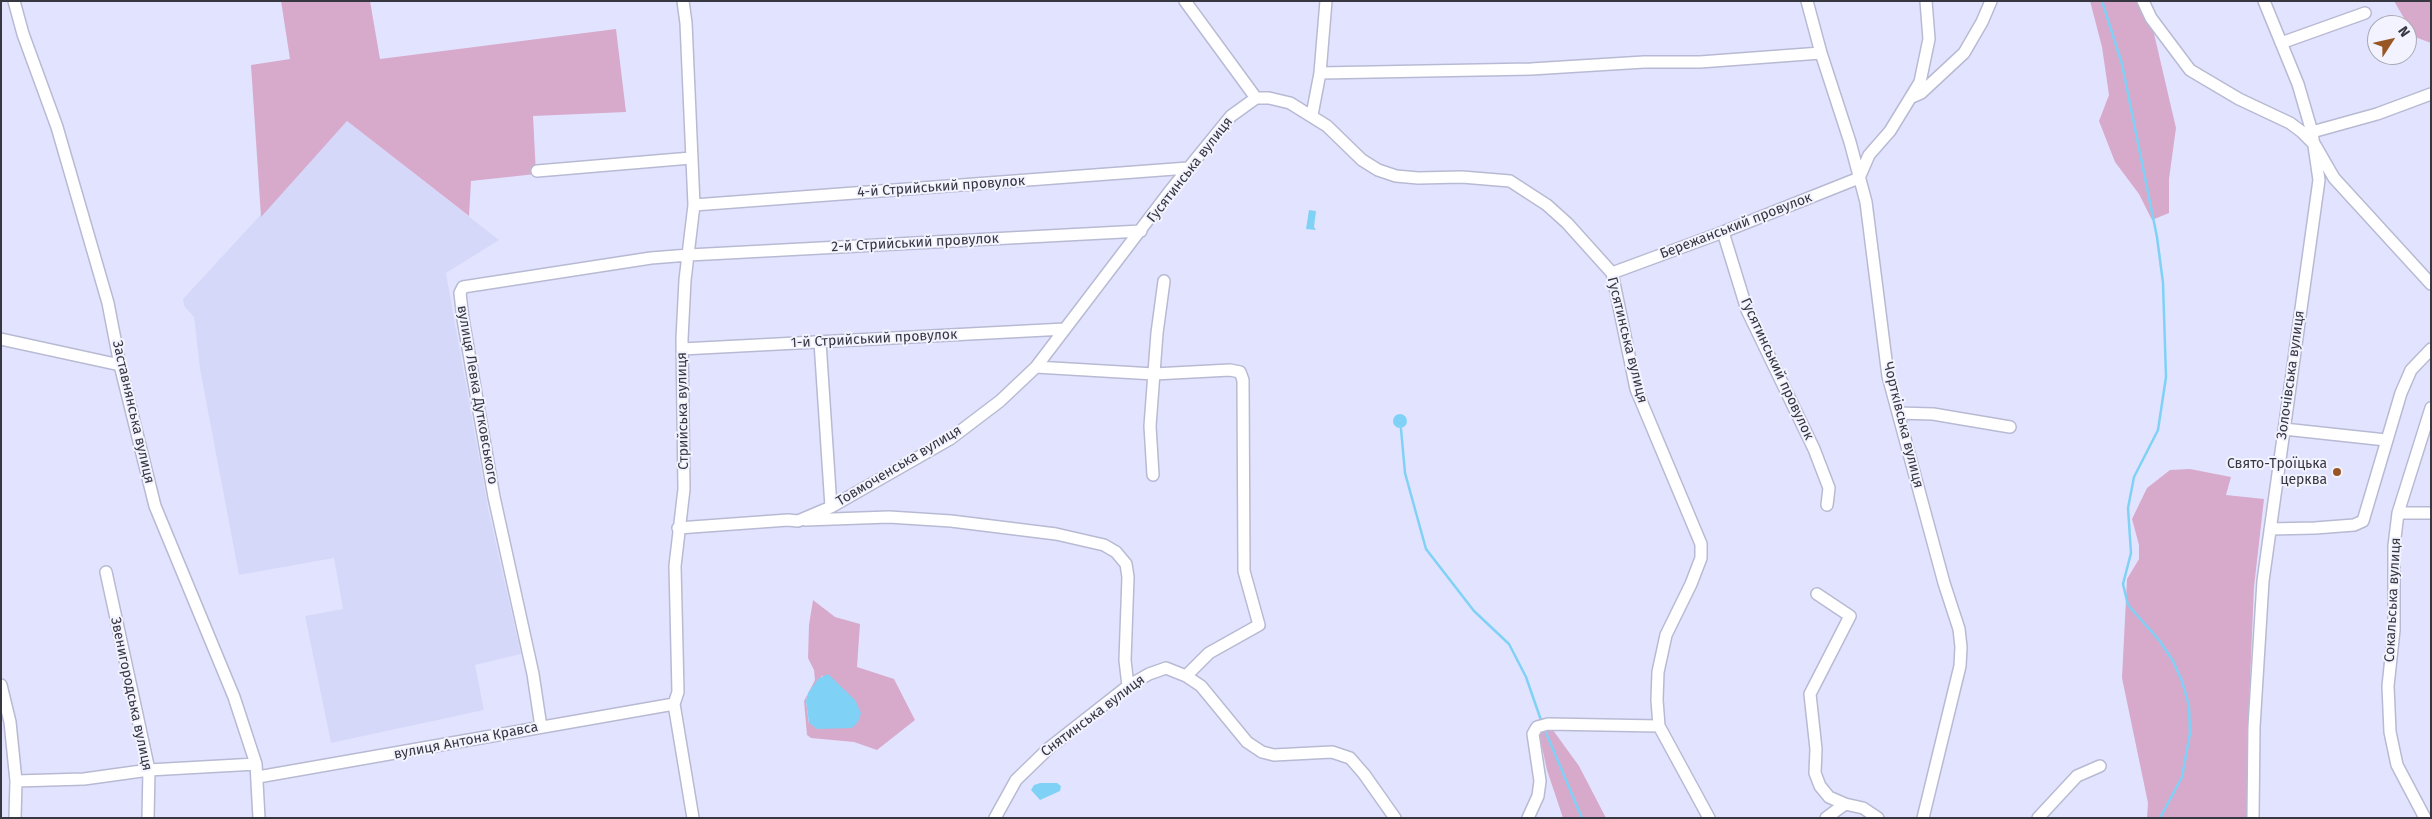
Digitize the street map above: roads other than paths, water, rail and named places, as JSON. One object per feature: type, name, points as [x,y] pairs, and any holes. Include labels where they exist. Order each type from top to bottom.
[{"type":"street","name":"Заставнянська вулиця","points":[[14,1],[23,34],[57,127],[85,220],[108,303],[120,365],[155,506],[234,697],[256,764],[259,818]]},
{"type":"street","name":"Стрийська вулиця","points":[[683,1],[686,24],[694,205],[682,349],[684,489],[675,566],[678,692],[674,704],[693,818]]},
{"type":"street","points":[[1185,1],[1256,98]]},
{"type":"street","points":[[1312,115],[1320,73],[1326,1]]},
{"type":"street","name":"Чортківська вулиця","points":[[1807,1],[1821,53],[1850,142],[1866,202],[1888,376],[1944,584],[1959,629],[1961,647],[1960,666],[1923,818]]},
{"type":"street","points":[[1859,178],[1869,155],[1890,131],[1912,97],[1924,67],[1929,39],[1926,1]]},
{"type":"street","points":[[1912,97],[1921,93],[1964,53],[1982,22],[1991,1]]},
{"type":"street","points":[[2143,1],[2151,18],[2190,70],[2239,99],[2290,123],[2315,146],[2334,178],[2431,284]]},
{"type":"street","name":"Золочівська вулиця","points":[[2253,818],[2254,726],[2263,581],[2319,180],[2312,132],[2298,84],[2264,1]]},
{"type":"street","points":[[2281,43],[2365,13]]},
{"type":"street","points":[[1320,73],[1531,69],[1644,62],[1700,62],[1821,53]]},
{"type":"street","points":[[2312,132],[2377,114],[2431,94]]},
{"type":"street","name":"Гусятинська вулиця","points":[[1036,367],[1188,168],[1231,116],[1256,98],[1269,98],[1290,103],[1312,115],[1327,126],[1362,160],[1378,170],[1396,176],[1418,178],[1462,177],[1510,181],[1547,205],[1567,222],[1612,273],[1636,389],[1701,544],[1701,558],[1691,584],[1666,635],[1658,672],[1659,726],[1709,818]]},
{"type":"street","points":[[537,172],[691,158]]},
{"type":"street","name":"4-й Стрийський провулок","points":[[694,205],[1188,168]]},
{"type":"street","name":"Бережанський провулок","points":[[1612,273],[1723,232],[1859,178]]},
{"type":"street","name":"2-й Стрийський провулок","points":[[689,255],[1141,231]]},
{"type":"street","name":"Гусятинський провулок","points":[[1723,232],[1748,310],[1810,441],[1829,488],[1827,505]]},
{"type":"street","name":"вулиця Левка Дутковського","points":[[541,727],[533,674],[494,498],[460,293],[463,287],[469,285],[651,258],[689,255]]},
{"type":"street","points":[[1153,474],[1150,426],[1157,333],[1164,281]]},
{"type":"street","name":"1-й Стрийський провулок","points":[[682,349],[1065,329]]},
{"type":"street","points":[[1,339],[120,365]]},
{"type":"street","points":[[820,342],[831,507]]},
{"type":"street","points":[[2270,529],[2315,528],[2360,523],[2365,516],[2400,393],[2411,370],[2431,348]]},
{"type":"street","points":[[1036,367],[1154,374],[1230,370],[1240,372],[1243,380],[1244,570],[1259,625],[1209,653],[1186,676]]},
{"type":"street","name":"Товмоченська вулиця","points":[[798,521],[831,507],[950,439],[1000,401],[1036,367]]},
{"type":"street","name":"Сокальська вулиця","points":[[2425,818],[2397,765],[2390,732],[2388,686],[2394,630],[2394,546],[2398,513],[2431,408]]},
{"type":"street","points":[[1898,413],[1933,414],[2010,427]]},
{"type":"street","points":[[2284,429],[2386,440]]},
{"type":"street","points":[[2398,513],[2431,513]]},
{"type":"street","points":[[678,528],[889,517],[951,521],[1056,534],[1104,545],[1116,552],[1126,564],[1128,577],[1125,660],[1128,686]]},
{"type":"street","name":"Звенигородська вулиця","points":[[106,572],[149,770],[148,818]]},
{"type":"street","points":[[1817,594],[1850,616],[1810,694],[1816,749],[1815,773],[1820,786],[1830,797],[1845,804],[1863,808],[1878,818]]},
{"type":"street","name":"Снятинська вулиця","points":[[995,818],[1016,780],[1049,748],[1128,686],[1149,674],[1166,668],[1186,676],[1201,686],[1248,742],[1262,752],[1274,755],[1332,752],[1350,758],[1364,774],[1395,818]]},
{"type":"street","points":[[1,685],[10,722],[16,781],[15,818]]},
{"type":"street","name":"вулиця Антона Кравса","points":[[258,777],[674,704]]},
{"type":"street","points":[[1528,818],[1538,796],[1540,781],[1533,734],[1543,725],[1659,726]]},
{"type":"street","points":[[16,781],[84,779],[149,770],[256,764]]},
{"type":"street","points":[[2042,817],[2077,776],[2100,766]]},
{"type":"street","points":[[1826,818],[1845,804]]},
{"type":"water","points":[[1309,210],[1316,211],[1314,227],[1316,230],[1306,229]]},
{"type":"water","points":[[1397,414],[1403,414],[1407,421],[1403,428],[1397,428],[1393,424],[1393,418]]},
{"type":"water","points":[[828,674],[855,700],[861,713],[858,722],[852,728],[817,729],[809,723],[806,701],[808,693],[818,679]]},
{"type":"water","points":[[1057,783],[1061,786],[1060,791],[1040,800],[1031,790],[1034,785]]},
{"type":"waterway","points":[[2102,1],[2122,64],[2157,237],[2163,283],[2166,377],[2158,430],[2134,477],[2128,508],[2131,553],[2123,584],[2128,605],[2159,640],[2173,661],[2182,681],[2189,706],[2190,733],[2182,777],[2160,818]]},
{"type":"waterway","points":[[1401,429],[1405,473],[1426,549],[1474,611],[1509,644],[1526,677],[1542,723]]},
{"type":"waterway","points":[[1544,728],[1582,818]]},
{"type":"place","name":"Свято-Троїцька церква","points":[[2337,472]]}]
